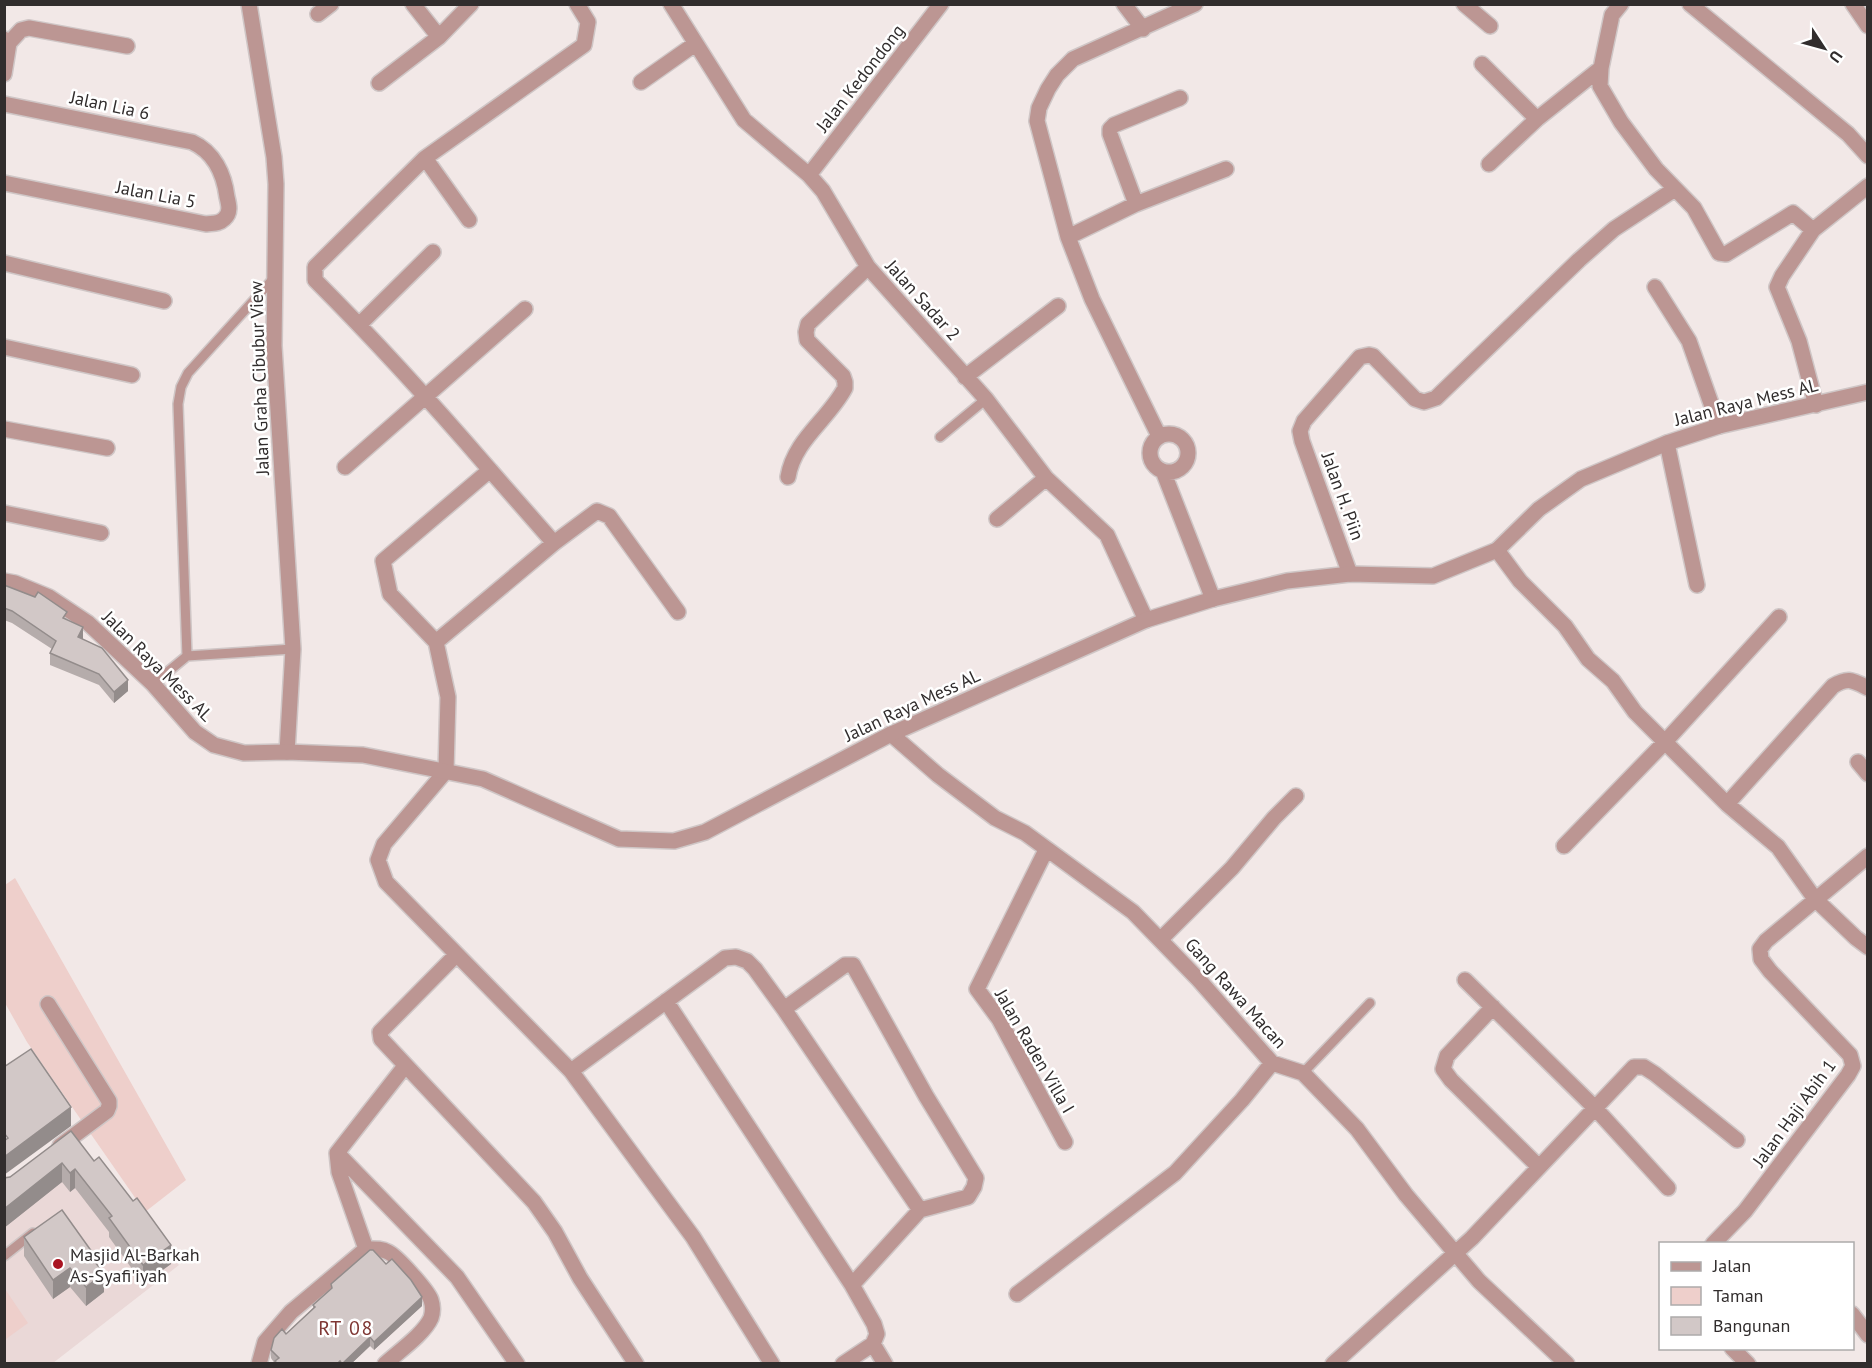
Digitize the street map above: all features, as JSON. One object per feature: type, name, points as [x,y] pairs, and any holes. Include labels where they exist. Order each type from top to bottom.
[{"type":"street","name":"Jalan Graha Cibubur View","points":[[249,4],[274,157],[277,209],[274,346],[293,649],[287,752]]},
{"type":"street","points":[[318,14],[331,4]]},
{"type":"street","points":[[412,4],[439,37]]},
{"type":"street","points":[[379,83],[439,37],[471,4]]},
{"type":"street","points":[[554,543],[425,395],[360,324],[315,280],[315,267],[424,158],[584,45],[588,22],[577,4]]},
{"type":"street","name":"Jalan Sadar 2","points":[[671,4],[744,120],[809,175],[823,191],[868,267],[986,399],[1047,478],[1107,535],[1146,621]]},
{"type":"street","name":"Jalan Kedondong","points":[[809,175],[941,4]]},
{"type":"street","points":[[1124,4],[1143,29]]},
{"type":"street","points":[[1159,436],[1092,299],[1068,237],[1037,121],[1039,108],[1048,89],[1057,75],[1073,59],[1195,4]]},
{"type":"street","points":[[1464,4],[1490,26]]},
{"type":"street","points":[[1621,4],[1612,15],[1601,68],[1600,86],[1621,122],[1656,169],[1694,208],[1719,253],[1726,254],[1793,213],[1813,230]]},
{"type":"street","points":[[1690,4],[1848,134],[1868,156]]},
{"type":"street","points":[[1853,4],[1868,26]]},
{"type":"street","points":[[4,74],[7,41],[21,30],[29,28],[41,28],[127,46]]},
{"type":"street","points":[[641,82],[695,44]]},
{"type":"street","points":[[1482,64],[1537,119]]},
{"type":"street","points":[[1489,164],[1537,119],[1601,68]]},
{"type":"street","points":[[1136,204],[1110,129],[1114,125],[1180,98]]},
{"type":"street","name":"Jalan Lia 6","points":[[4,104],[192,142],[206,150]]},
{"type":"street","name":"Jalan Lia 5","points":[[4,183],[195,221],[217,223],[228,215],[230,210],[224,178],[206,150]]},
{"type":"street","points":[[424,158],[469,219]]},
{"type":"street","points":[[1068,237],[1136,204],[1226,169]]},
{"type":"street","points":[[1816,405],[1799,341],[1777,287],[1813,230],[1868,186]]},
{"type":"street","name":"Jalan H. Piin","points":[[1350,574],[1300,431],[1304,421],[1364,355],[1372,356],[1415,399],[1424,402],[1436,398],[1614,229],[1675,189]]},
{"type":"street","points":[[360,324],[433,252]]},
{"type":"street","points":[[4,263],[164,301]]},
{"type":"street","points":[[788,477],[790,463],[798,449],[845,388],[843,376],[807,340],[808,324],[868,267]]},
{"type":"street","points":[[1655,287],[1689,341],[1719,426]]},
{"type":"street","points":[[965,376],[1058,306]]},
{"type":"street","points":[[345,467],[525,309]]},
{"type":"street","points":[[4,347],[132,375]]},
{"type":"street","name":"Jalan Raya Mess AL","points":[[4,581],[15,583],[49,597],[87,623],[153,684],[195,732],[214,746],[244,753],[363,755],[446,771],[483,779],[619,839],[674,841],[705,832],[891,734],[1146,621],[1213,599],[1287,581],[1350,574],[1433,576],[1497,550],[1539,509],[1581,479],[1667,443],[1719,426],[1868,392]]},
{"type":"street","points":[[4,429],[106,448]]},
{"type":"street","points":[[1166,433],[1174,434],[1186,443],[1188,450],[1184,465],[1178,470],[1163,471],[1154,465],[1149,455],[1151,444],[1159,436],[1166,433]]},
{"type":"street","points":[[1667,443],[1697,585]]},
{"type":"street","points":[[490,470],[383,561],[390,594],[436,642],[448,697],[446,771],[384,844],[378,860],[386,882],[571,1071],[693,1236],[772,1364]]},
{"type":"street","points":[[1163,471],[1213,599]]},
{"type":"street","points":[[997,519],[1047,478]]},
{"type":"street","points":[[436,642],[554,543],[597,511],[609,516],[678,612]]},
{"type":"street","points":[[4,513],[101,533]]},
{"type":"street","points":[[1497,550],[1520,581],[1565,626],[1588,659],[1613,681],[1635,712],[1727,804],[1778,847],[1815,899],[1868,947]]},
{"type":"street","points":[[1564,846],[1664,743],[1779,617]]},
{"type":"street","points":[[1727,804],[1833,686],[1843,680],[1852,680],[1868,687]]},
{"type":"street","name":"Gang Rawa Macan","points":[[891,734],[994,818],[1024,833],[1133,912],[1161,939],[1272,1064],[1303,1073],[1357,1129],[1406,1195],[1479,1281],[1567,1364]]},
{"type":"street","points":[[1161,939],[1232,868],[1274,818],[1296,796]]},
{"type":"street","name":"Jalan Raden Villa I","points":[[1046,850],[977,988],[999,1019],[1065,1142]]},
{"type":"street","name":"Jalan Haji Abih 1","points":[[1715,1242],[1745,1211],[1848,1076],[1853,1066],[1850,1055],[1770,971],[1761,959],[1760,949],[1766,941],[1868,856]]},
{"type":"street","points":[[456,955],[380,1032],[381,1039],[534,1202],[636,1364]]},
{"type":"street","points":[[571,1071],[725,958],[736,957],[747,961],[784,1009],[920,1210]]},
{"type":"street","points":[[784,1009],[845,965],[853,965],[926,1096],[976,1178],[968,1197],[920,1210],[852,1285]]},
{"type":"street","points":[[1465,980],[1595,1108],[1668,1188]]},
{"type":"street","points":[[666,1000],[852,1285],[874,1324],[877,1334],[873,1344],[843,1364]]},
{"type":"street","points":[[48,1004],[110,1106],[107,1111],[51,1153]]},
{"type":"street","points":[[1493,1006],[1447,1056],[1443,1069],[1451,1080],[1539,1167]]},
{"type":"street","points":[[1017,1294],[1175,1173],[1272,1064]]},
{"type":"street","points":[[366,1249],[339,1172],[337,1153],[405,1065]]},
{"type":"street","points":[[1333,1364],[1472,1238],[1634,1067],[1639,1066],[1655,1074],[1737,1140]]},
{"type":"street","points":[[337,1153],[457,1277],[517,1364]]},
{"type":"street","points":[[259,1364],[265,1342],[291,1312],[366,1249],[381,1249],[398,1258],[431,1297],[433,1309],[424,1328],[385,1364]]},
{"type":"street","points":[[1854,1317],[1868,1335]]},
{"type":"street","points":[[873,1344],[885,1364]]},
{"type":"street","points":[[1734,1350],[1748,1364]]},
{"type":"lane","points":[[187,656],[178,404],[181,387],[188,373],[274,278]]},
{"type":"lane","points":[[940,437],[986,399]]},
{"type":"lane","points":[[153,684],[187,656],[293,649]]},
{"type":"lane","points":[[1303,1073],[1370,1003]]},
{"type":"lane","points":[[4,1256],[38,1229]]},
{"type":"shaded area","points":[[72,1136],[179,1265],[53,1363],[5,1364],[5,1189]]},
{"type":"green space","points":[[15,878],[186,1180],[145,1212],[27,1042],[5,1003],[5,885]]},
{"type":"green space","points":[[5,1289],[28,1323],[6,1339],[4,1337]]},
{"type":"building","points":[[4,585],[35,597],[38,592],[67,612],[63,618],[83,627],[78,637],[102,648],[128,680],[114,692],[99,674],[50,653],[56,641],[4,608]]},
{"type":"building","points":[[31,1049],[71,1107],[4,1157],[4,1141],[8,1138],[4,1133],[4,1067]]},
{"type":"building","points":[[71,1131],[94,1161],[99,1157],[133,1201],[137,1198],[171,1245],[143,1265],[109,1218],[112,1216],[75,1169],[70,1173],[62,1163],[4,1209],[4,1178],[10,1177]]},
{"type":"building","points":[[62,1210],[92,1252],[89,1255],[104,1273],[86,1287],[70,1268],[53,1280],[24,1237]]},
{"type":"building","points":[[370,1250],[373,1250],[386,1264],[392,1259],[411,1280],[422,1297],[374,1342],[370,1337],[342,1364],[340,1361],[337,1364],[278,1364],[275,1361],[279,1358],[271,1350],[274,1338],[282,1329],[286,1334],[315,1307],[313,1305],[332,1288],[331,1284]]},
{"type":"place","name":"Masjid Al-Barkah As-Syafi'iyah","points":[[58,1264]]},
{"type":"district","name":"RT 08","points":[[346,1328]]}]
